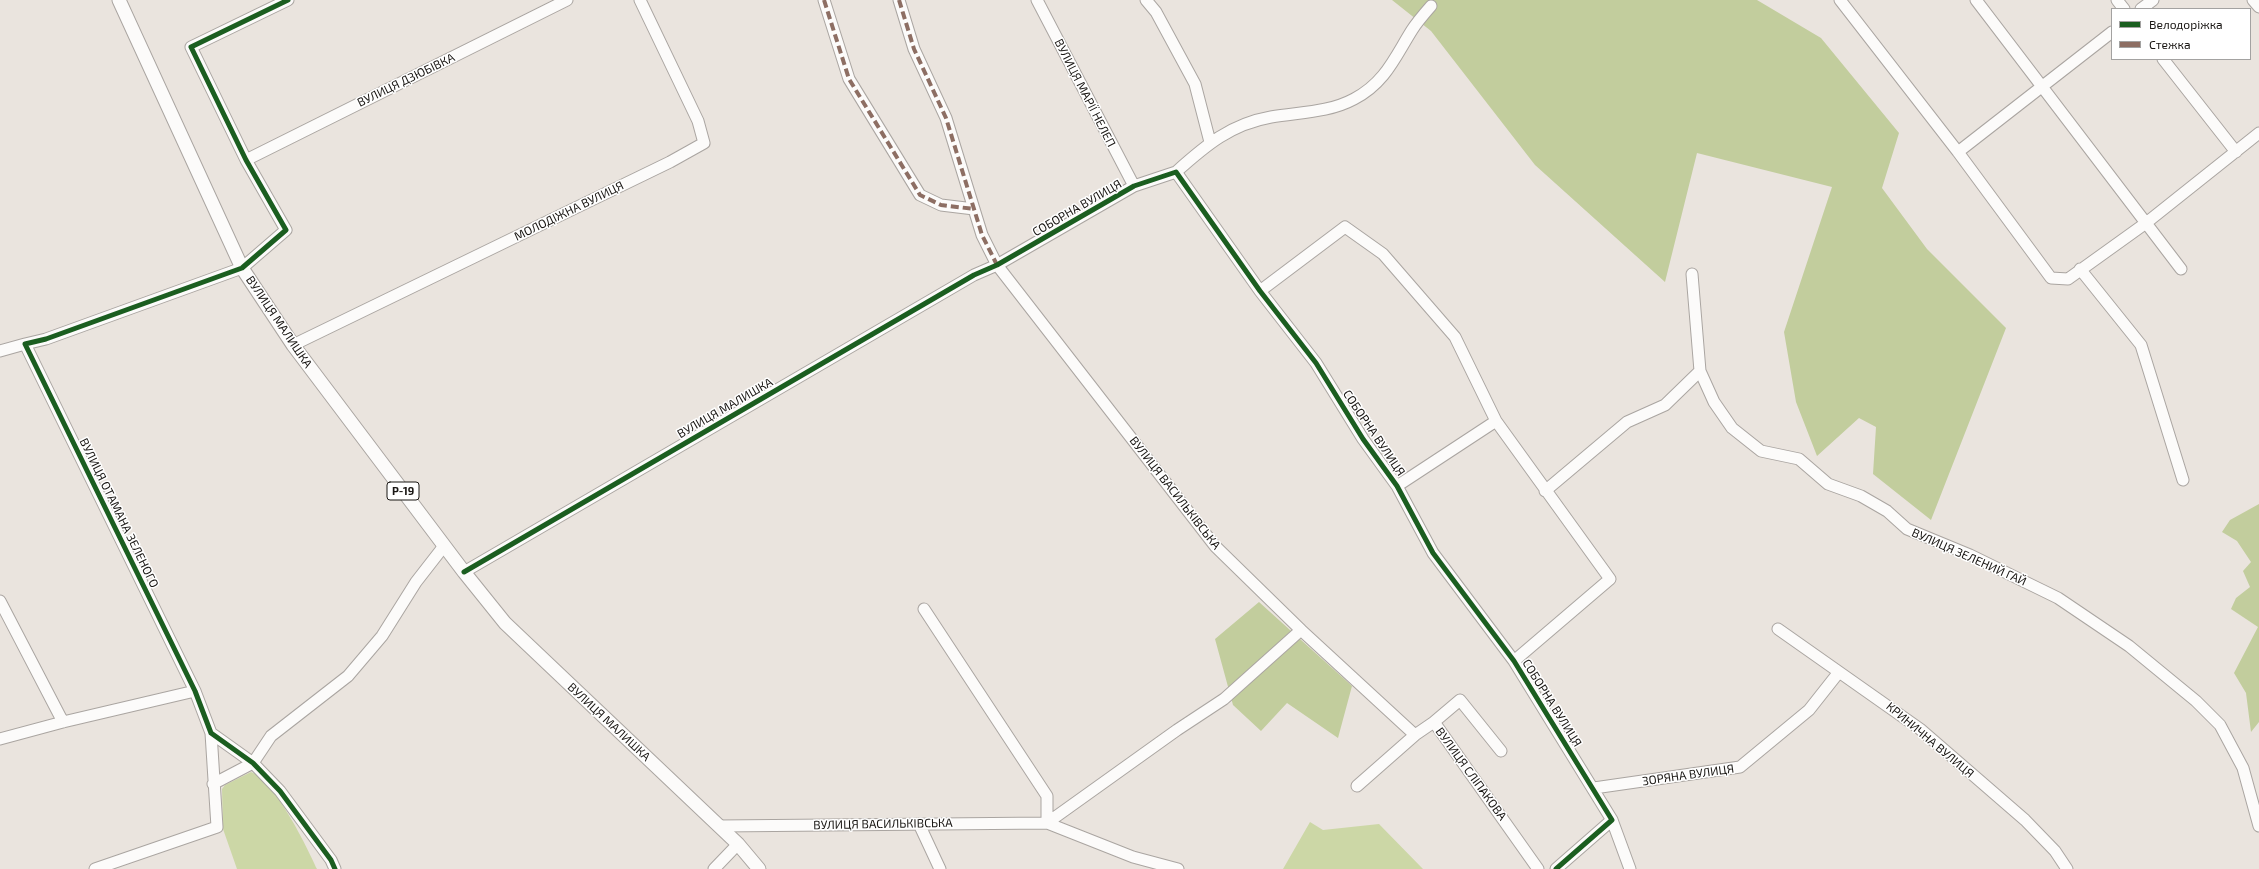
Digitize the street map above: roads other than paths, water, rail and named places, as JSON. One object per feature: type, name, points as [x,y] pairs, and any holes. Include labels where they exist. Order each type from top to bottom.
[{"type":"main road","name":"ВУЛИЦЯ МАЛИШКА","points":[[119,0],[141,45],[242,268],[293,345],[444,546],[505,623],[738,844],[760,869]]},
{"type":"street","points":[[0,351],[46,339],[242,268],[286,230],[246,160],[191,47],[288,0]]},
{"type":"street","name":"ВУЛИЦЯ ДЗЮБІВКА","points":[[246,160],[567,0]]},
{"type":"street","name":"МОЛОДІЖНА ВУЛИЦЯ","points":[[293,345],[663,166],[704,142],[698,121],[640,0]]},
{"type":"street","points":[[824,0],[849,79],[920,195],[941,205],[974,209]]},
{"type":"street","name":"ВУЛИЦЯ ВАСИЛЬКІВСЬКА","points":[[899,0],[914,49],[946,118],[982,235],[997,265],[1215,546],[1301,630],[1415,735]]},
{"type":"street","name":"ВУЛИЦЯ МАРІЇ НЕЛЕП","points":[[1037,0],[1134,186]]},
{"type":"street","points":[[1146,0],[1156,12],[1195,84],[1210,142]]},
{"type":"street","points":[[1840,0],[1958,152],[2051,278],[2068,279],[2146,222],[2259,133]]},
{"type":"street","points":[[1976,0],[2181,269]]},
{"type":"street","points":[[2142,8],[2153,0]]},
{"type":"street","points":[[2253,0],[2259,8]]},
{"type":"street","name":"СОБОРНА ВУЛИЦЯ","points":[[997,265],[1134,186],[1176,172],[1210,142],[1243,124],[1272,116],[1312,113],[1354,99],[1377,83],[1397,58],[1412,29],[1431,6]]},
{"type":"street","points":[[1958,152],[2111,33]]},
{"type":"street","points":[[2164,60],[2236,152]]},
{"type":"street","name":"СОБОРНА ВУЛИЦЯ","points":[[1176,172],[1260,291],[1316,363],[1363,439],[1397,486],[1433,553],[1514,661],[1594,788],[1612,820]]},
{"type":"street","name":"СОБОРНА ВУЛИЦЯ","points":[[1260,291],[1346,227],[1383,254],[1455,337],[1496,421],[1545,491],[1610,579],[1514,661]]},
{"type":"street","name":"ВУЛИЦЯ МАЛИШКА","points":[[464,572],[974,275],[997,265]]},
{"type":"street","points":[[2080,269],[2140,344],[2183,480]]},
{"type":"street","name":"ВУЛИЦЯ ЗЕЛЕНИЙ ГАЙ","points":[[1692,274],[1700,371],[1714,402],[1732,428],[1761,451],[1799,459],[1828,484],[1861,496],[1887,511],[1907,529],[1970,555],[2058,598],[2135,651],[2196,701],[2220,725],[2242,768],[2259,826]]},
{"type":"street","name":"ВУЛИЦЯ ОТАМАНА ЗЕЛЕНОГО","points":[[25,344],[195,691],[210,732],[217,827],[95,869]]},
{"type":"street","points":[[1545,491],[1627,422],[1665,405],[1700,371]]},
{"type":"street","points":[[1397,486],[1496,421]]},
{"type":"street","points":[[213,784],[253,763],[271,736],[348,676],[382,636],[416,582],[444,546]]},
{"type":"street","points":[[0,601],[63,722]]},
{"type":"street","points":[[924,609],[1047,796],[1047,823]]},
{"type":"street","name":"КРИНИЧНА ВУЛИЦЯ","points":[[1778,628],[1920,729],[2025,820],[2055,851],[2067,869]]},
{"type":"street","points":[[1047,823],[1177,730],[1224,699],[1301,630]]},
{"type":"street","name":"ЗОРЯНА ВУЛИЦЯ","points":[[1594,788],[1740,768],[1809,710],[1839,672]]},
{"type":"street","points":[[0,740],[63,722],[195,691]]},
{"type":"street","points":[[1434,722],[1460,700],[1501,750]]},
{"type":"street","name":"ВУЛИЦЯ СЛІПАКОВА","points":[[1357,786],[1415,735],[1434,722],[1538,869]]},
{"type":"street","points":[[210,732],[253,763],[280,791],[332,860],[335,869]]},
{"type":"street","points":[[1556,869],[1612,820],[1630,869]]},
{"type":"street","name":"ВУЛИЦЯ ВАСИЛЬКІВСЬКА","points":[[719,826],[1047,823],[1133,857],[1178,869]]},
{"type":"street","points":[[919,824],[940,869]]},
{"type":"street","points":[[714,869],[738,844]]}]
